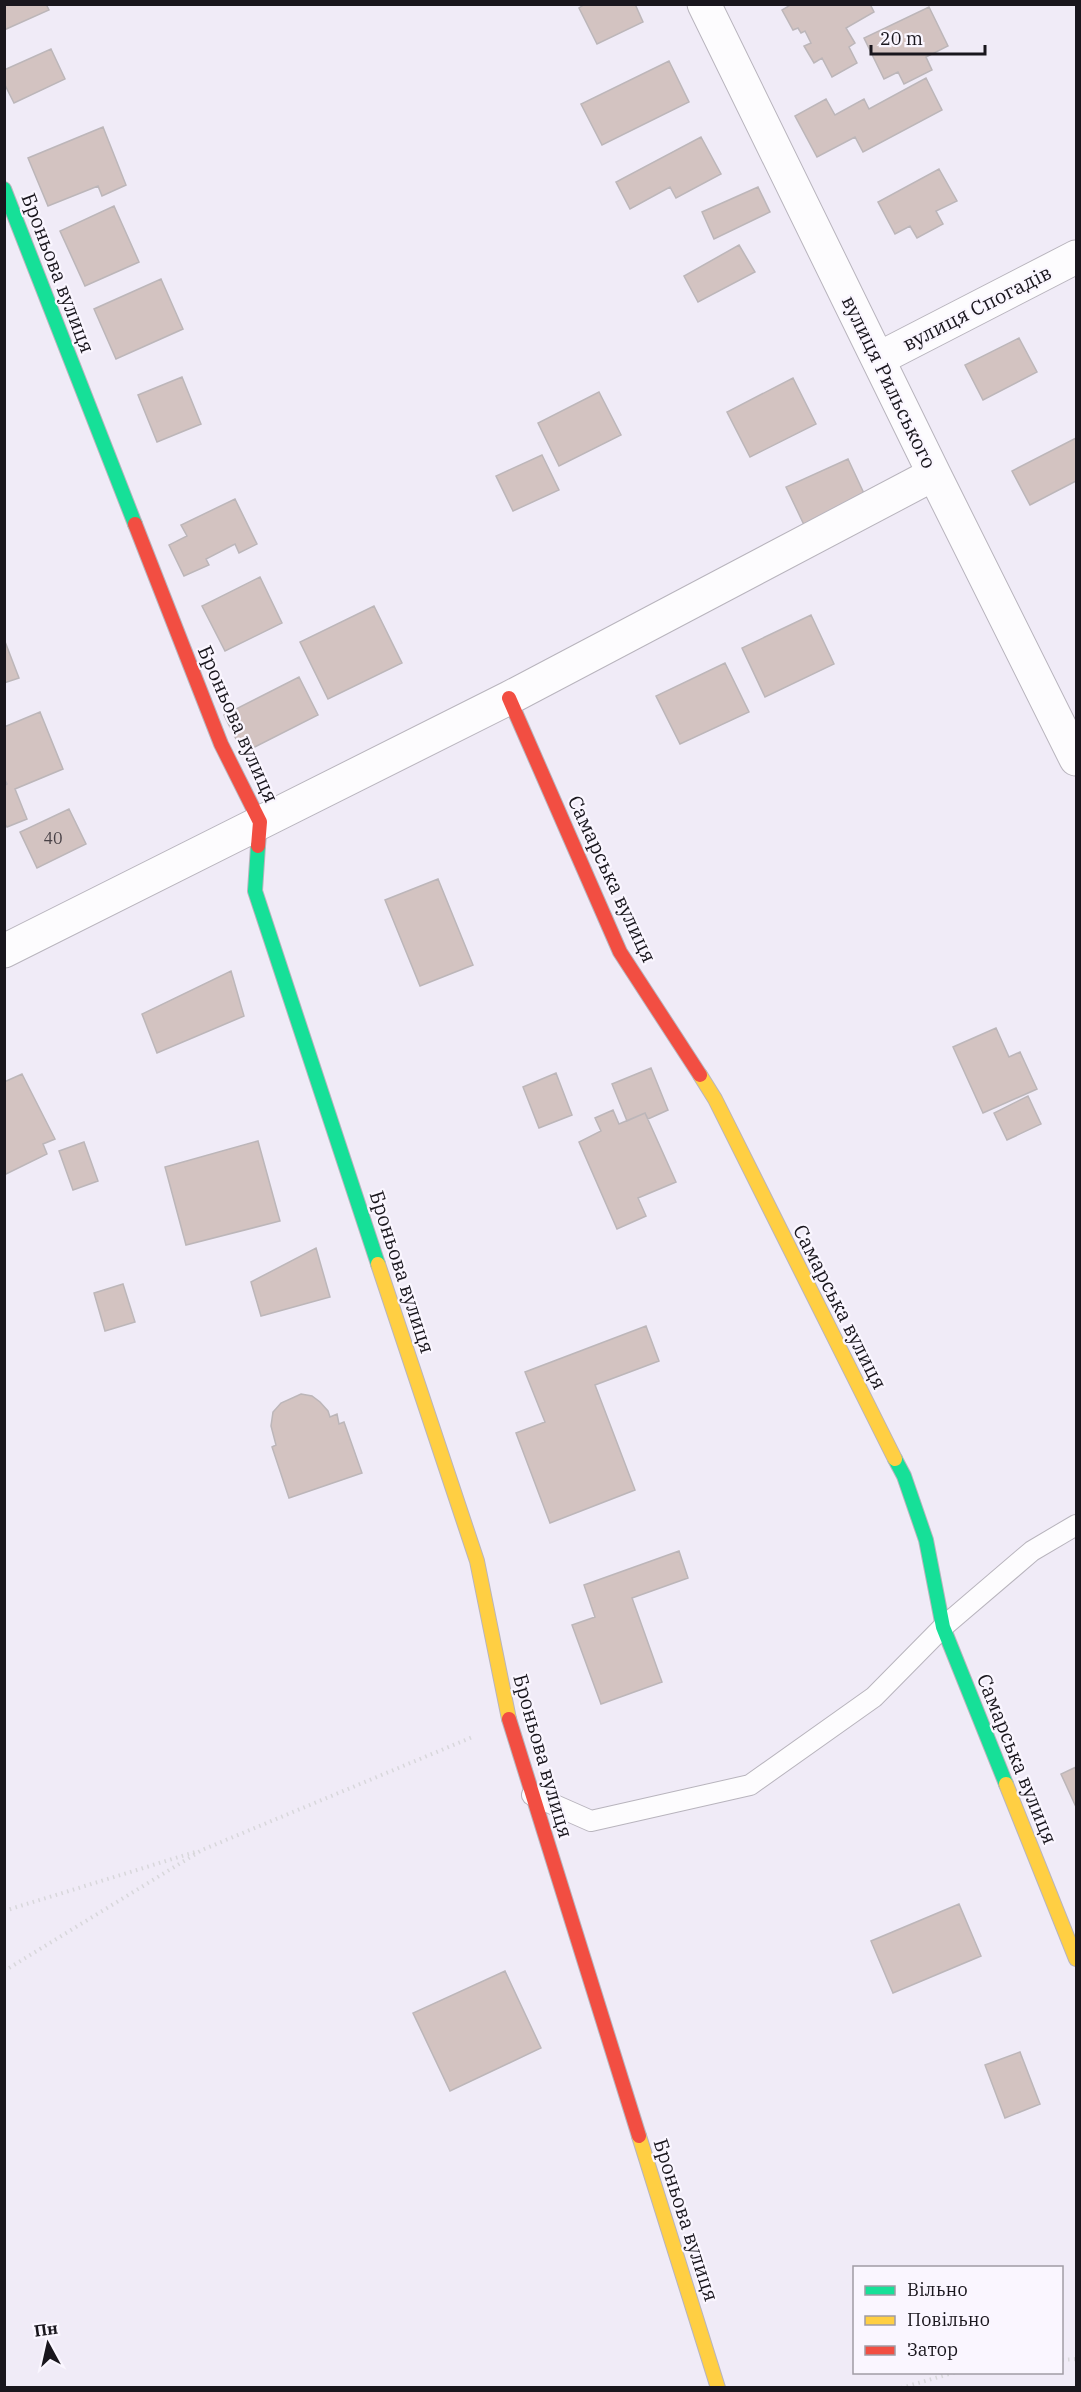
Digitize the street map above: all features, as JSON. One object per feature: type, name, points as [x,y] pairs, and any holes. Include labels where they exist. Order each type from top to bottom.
[{"type":"street","name":"вулиця Рильського","points":[[704,4],[934,474],[1077,759]]},
{"type":"street","name":"Броньова вулиця","points":[[4,189],[221,744],[260,822],[255,891],[477,1561],[510,1725],[718,2388]]},
{"type":"street","name":"вулиця Спогадів","points":[[878,359],[1077,257]]},
{"type":"street","points":[[4,951],[509,698],[934,474]]},
{"type":"street","name":"Самарська вулиця","points":[[509,698],[620,952],[715,1100],[904,1476],[926,1540],[943,1627],[1077,1959]]},
{"type":"lane","points":[[532,1795],[591,1821],[750,1785],[874,1697],[943,1627],[1032,1551],[1077,1526]]},
{"type":"path","points":[[4,1911],[202,1850],[455,1744],[510,1725]]},
{"type":"path","points":[[4,1971],[202,1850]]},
{"type":"path","points":[[901,2388],[952,2374]]},
{"type":"building","points":[[4,4],[46,4],[49,10],[4,30]]},
{"type":"building","points":[[585,4],[635,4],[643,22],[597,44],[579,8]]},
{"type":"building","points":[[792,4],[870,4],[874,12],[846,28],[855,43],[849,47],[857,63],[832,77],[822,58],[814,63],[804,46],[811,43],[805,31],[801,33],[798,28],[793,30],[782,10]]},
{"type":"building","points":[[929,7],[948,46],[926,57],[932,70],[904,84],[898,72],[884,79],[864,38]]},
{"type":"building","points":[[51,49],[65,79],[14,103],[4,83],[4,70]]},
{"type":"building","points":[[669,61],[689,102],[602,145],[581,104]]},
{"type":"building","points":[[926,78],[942,110],[863,152],[855,137],[817,157],[795,116],[826,99],[835,115],[864,99],[869,109]]},
{"type":"building","points":[[103,127],[126,185],[102,196],[98,186],[48,206],[28,158]]},
{"type":"building","points":[[701,137],[721,174],[676,198],[670,187],[630,209],[616,182]]},
{"type":"building","points":[[939,169],[957,201],[936,211],[943,224],[917,238],[910,226],[895,234],[878,202]]},
{"type":"building","points":[[758,187],[770,212],[714,239],[702,212]]},
{"type":"building","points":[[114,206],[139,262],[85,286],[60,231]]},
{"type":"building","points":[[739,245],[755,272],[698,302],[684,276]]},
{"type":"building","points":[[161,279],[183,329],[116,359],[94,309]]},
{"type":"building","points":[[1019,338],[1037,372],[983,400],[965,365]]},
{"type":"building","points":[[182,377],[201,424],[157,442],[138,395]]},
{"type":"building","points":[[793,378],[816,424],[750,457],[727,412]]},
{"type":"building","points":[[599,392],[621,435],[559,466],[538,423]]},
{"type":"building","points":[[1076,438],[1076,481],[1030,505],[1012,471]]},
{"type":"building","points":[[542,455],[559,490],[513,511],[496,476]]},
{"type":"building","points":[[848,459],[867,500],[806,529],[786,487]]},
{"type":"building","points":[[235,499],[257,544],[239,553],[235,544],[206,559],[209,565],[184,576],[169,545],[187,536],[181,525]]},
{"type":"building","points":[[260,577],[282,623],[225,651],[202,606]]},
{"type":"building","points":[[374,606],[402,663],[328,699],[300,642]]},
{"type":"building","points":[[811,615],[834,664],[765,697],[742,648]]},
{"type":"building","points":[[4,639],[19,678],[4,683]]},
{"type":"building","points":[[725,663],[749,712],[680,744],[656,696]]},
{"type":"building","points":[[299,677],[318,715],[243,753],[224,715]]},
{"type":"building","points":[[40,712],[63,769],[15,789],[27,819],[7,827],[4,823],[4,786],[7,784],[4,778],[4,727]]},
{"type":"building","points":[[69,809],[86,844],[37,868],[20,832]]},
{"type":"building","points":[[438,879],[473,965],[420,986],[385,900]]},
{"type":"building","points":[[231,971],[244,1016],[157,1053],[142,1014]]},
{"type":"building","points":[[996,1028],[1009,1057],[1020,1052],[1037,1089],[983,1113],[953,1047]]},
{"type":"building","points":[[651,1068],[668,1110],[648,1119],[645,1113],[627,1121],[612,1084]]},
{"type":"building","points":[[556,1073],[572,1115],[539,1128],[523,1087]]},
{"type":"building","points":[[22,1074],[55,1139],[43,1144],[47,1154],[4,1175],[4,1082]]},
{"type":"building","points":[[1028,1096],[1041,1124],[1007,1140],[994,1113]]},
{"type":"building","points":[[613,1110],[619,1124],[645,1113],[676,1182],[638,1198],[646,1216],[617,1229],[579,1142],[601,1131],[595,1118]]},
{"type":"building","points":[[258,1141],[280,1221],[186,1245],[165,1167]]},
{"type":"building","points":[[84,1142],[98,1181],[73,1190],[59,1151]]},
{"type":"building","points":[[316,1248],[330,1297],[261,1316],[251,1282]]},
{"type":"building","points":[[123,1284],[135,1322],[105,1331],[94,1293]]},
{"type":"building","points":[[646,1326],[659,1361],[595,1385],[635,1490],[550,1523],[516,1433],[545,1422],[525,1372]]},
{"type":"building","points":[[301,1394],[312,1396],[320,1402],[330,1417],[337,1414],[339,1424],[344,1422],[362,1473],[289,1498],[272,1447],[276,1445],[271,1426],[273,1412],[281,1403]]},
{"type":"building","points":[[679,1551],[688,1578],[632,1598],[662,1682],[601,1704],[572,1625],[595,1617],[584,1585]]},
{"type":"building","points":[[1076,1767],[1076,1807],[1061,1774]]},
{"type":"building","points":[[959,1904],[981,1956],[893,1993],[871,1941]]},
{"type":"building","points":[[505,1971],[541,2048],[450,2091],[413,2013]]},
{"type":"building","points":[[1020,2052],[1040,2104],[1005,2118],[985,2065]]},
{"type":"traffic: fast","points":[[4,189],[135,524]]},
{"type":"traffic: fast","points":[[258,846],[255,891],[378,1264]]},
{"type":"traffic: fast","points":[[895,1459],[904,1476],[926,1540],[943,1627],[1006,1784]]},
{"type":"traffic: slow","points":[[700,1075],[715,1099],[895,1459]]},
{"type":"traffic: slow","points":[[378,1264],[477,1561],[509,1719]]},
{"type":"traffic: slow","points":[[1006,1784],[1076,1959]]},
{"type":"traffic: slow","points":[[639,2136],[718,2388]]},
{"type":"traffic: jam","points":[[135,524],[221,744],[260,822],[258,846]]},
{"type":"traffic: jam","points":[[509,698],[620,952],[700,1075]]},
{"type":"traffic: jam","points":[[509,1719],[639,2136]]}]
